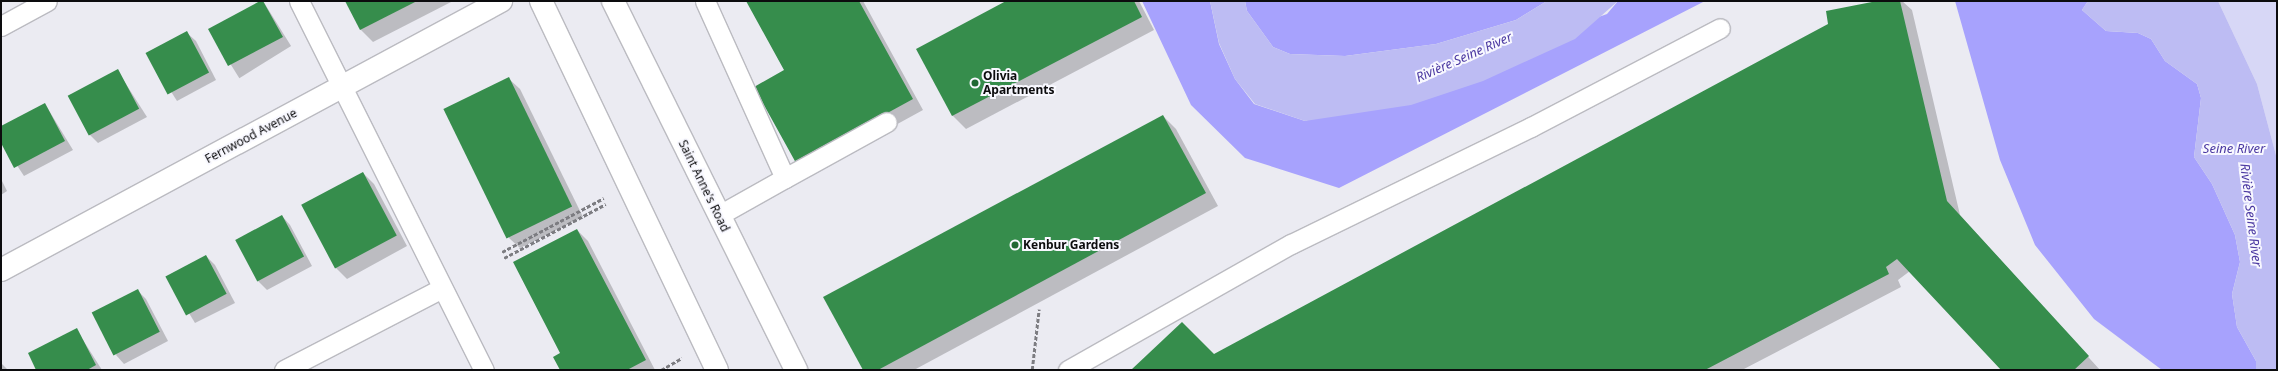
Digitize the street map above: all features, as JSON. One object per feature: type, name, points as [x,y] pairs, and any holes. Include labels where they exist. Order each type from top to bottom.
[{"type":"main road","name":"Fernwood Avenue","points":[[1,270],[501,1]]},
{"type":"main road","points":[[541,1],[717,370]]},
{"type":"main road","name":"Saint Anne's Road","points":[[613,1],[796,370]]},
{"type":"lane","points":[[1,26],[47,1]]},
{"type":"lane","points":[[299,1],[340,87],[484,370]]},
{"type":"lane","points":[[705,1],[785,178]]},
{"type":"lane","points":[[1068,370],[1291,244],[1531,127],[1720,28]]},
{"type":"lane","points":[[719,215],[887,122]]},
{"type":"lane","points":[[284,370],[442,288]]},
{"type":"path","points":[[502,252],[604,198]]},
{"type":"path","points":[[504,258],[606,204]]},
{"type":"path","points":[[1032,370],[1039,309]]},
{"type":"path","points":[[661,370],[682,358]]},
{"type":"shaded area","points":[[1142,1],[1210,1],[1219,44],[1235,79],[1254,104],[1305,121],[1607,14],[1618,1],[1705,1],[1339,188],[1245,158],[1191,105]]},
{"type":"shaded area","points":[[1245,1],[1547,1],[1516,20],[1436,44],[1345,56],[1290,54],[1273,47],[1247,11]]},
{"type":"shaded area","points":[[1955,1],[2088,1],[2082,10],[2106,31],[2138,33],[2151,39],[2165,61],[2197,84],[2201,98],[2194,157],[2212,184],[2235,235],[2240,262],[2232,294],[2237,327],[2256,361],[2256,370],[2162,370],[2094,319],[2035,245],[2000,160]]},
{"type":"shaded area","points":[[2218,1],[2277,1],[2277,159],[2257,84]]},
{"type":"water","name":"Rivière Seine River","points":[[1210,1],[1245,1],[1247,11],[1273,47],[1290,54],[1345,56],[1436,44],[1516,20],[1547,1],[1618,1],[1575,39],[1483,81],[1411,105],[1305,121],[1255,104],[1235,79],[1219,43]]},
{"type":"water","name":"Seine River","points":[[2088,1],[2218,1],[2257,84],[2277,159],[2277,370],[2256,370],[2256,361],[2237,327],[2232,294],[2240,262],[2235,235],[2212,184],[2194,157],[2201,98],[2197,84],[2165,61],[2151,39],[2138,33],[2106,31],[2082,10]]},
{"type":"building","points":[[260,1],[263,1],[283,37],[228,66],[208,29]]},
{"type":"building","points":[[345,1],[417,1],[360,30]]},
{"type":"building","points":[[746,1],[859,1],[913,99],[796,163],[754,87],[784,70]]},
{"type":"building","name":"Olivia Apartments","points":[[1006,1],[1134,1],[1142,17],[952,116],[916,49]]},
{"type":"building","points":[[1877,1],[1900,1],[1947,201],[2089,356],[2074,370],[2001,370],[1897,259],[1886,267],[1889,274],[1705,370],[1131,370],[1182,322],[1214,354],[1828,24],[1826,11]]},
{"type":"building","points":[[187,31],[209,72],[168,95],[146,53]]},
{"type":"building","points":[[118,69],[139,109],[89,135],[68,96]]},
{"type":"building","points":[[509,77],[572,206],[507,238],[443,109]]},
{"type":"building","points":[[45,103],[65,141],[14,168],[1,143],[1,126]]},
{"type":"building","name":"Kenbur Gardens","points":[[1163,115],[1206,193],[878,370],[863,370],[823,297]]},
{"type":"building","points":[[363,172],[397,236],[335,268],[301,205]]},
{"type":"building","points":[[282,215],[304,256],[257,281],[235,240]]},
{"type":"building","points":[[577,229],[646,360],[627,370],[560,370],[553,357],[560,353],[513,262]]},
{"type":"building","points":[[206,255],[227,294],[186,315],[165,277]]},
{"type":"building","points":[[138,289],[160,332],[113,355],[92,313]]},
{"type":"building","points":[[77,328],[96,365],[87,370],[36,370],[28,353]]},
{"type":"place","name":"Olivia Apartments","points":[[975,83]]},
{"type":"place","name":"Kenbur Gardens","points":[[1015,245]]}]
